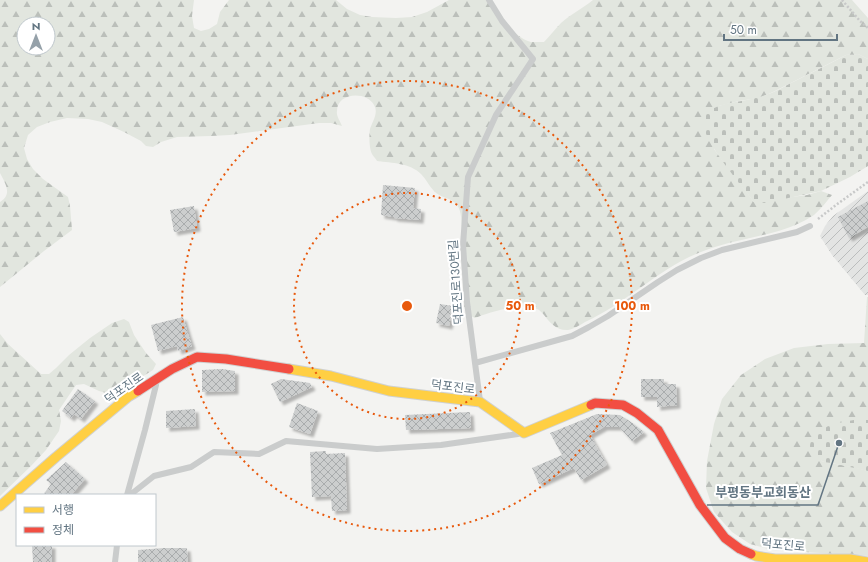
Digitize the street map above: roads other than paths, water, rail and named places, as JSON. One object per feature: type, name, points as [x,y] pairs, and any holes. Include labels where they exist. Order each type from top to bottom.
[{"type":"street","name":"덕포진로","points":[[0,506],[56,457],[128,398],[172,368],[197,356],[226,358],[331,376],[389,391],[480,402],[524,434],[595,403],[623,406],[637,413],[658,430],[700,505],[725,538],[740,549],[756,556],[775,559],[850,559],[868,562]]},
{"type":"lane","name":"덕포진로130번길","points":[[480,402],[467,302],[463,245],[468,177],[496,115],[533,59],[502,21],[489,0]]},
{"type":"lane","points":[[475,363],[572,336],[608,316],[677,270],[701,258],[722,250],[796,232],[810,226]]},
{"type":"lane","points":[[128,494],[157,379]]},
{"type":"lane","points":[[129,494],[154,476],[191,467],[214,452],[259,454],[286,441],[377,449],[441,445],[524,434]]},
{"type":"lane","points":[[115,562],[117,546]]},
{"type":"place","name":"부평동부교회동산","points":[[839,443]]}]
